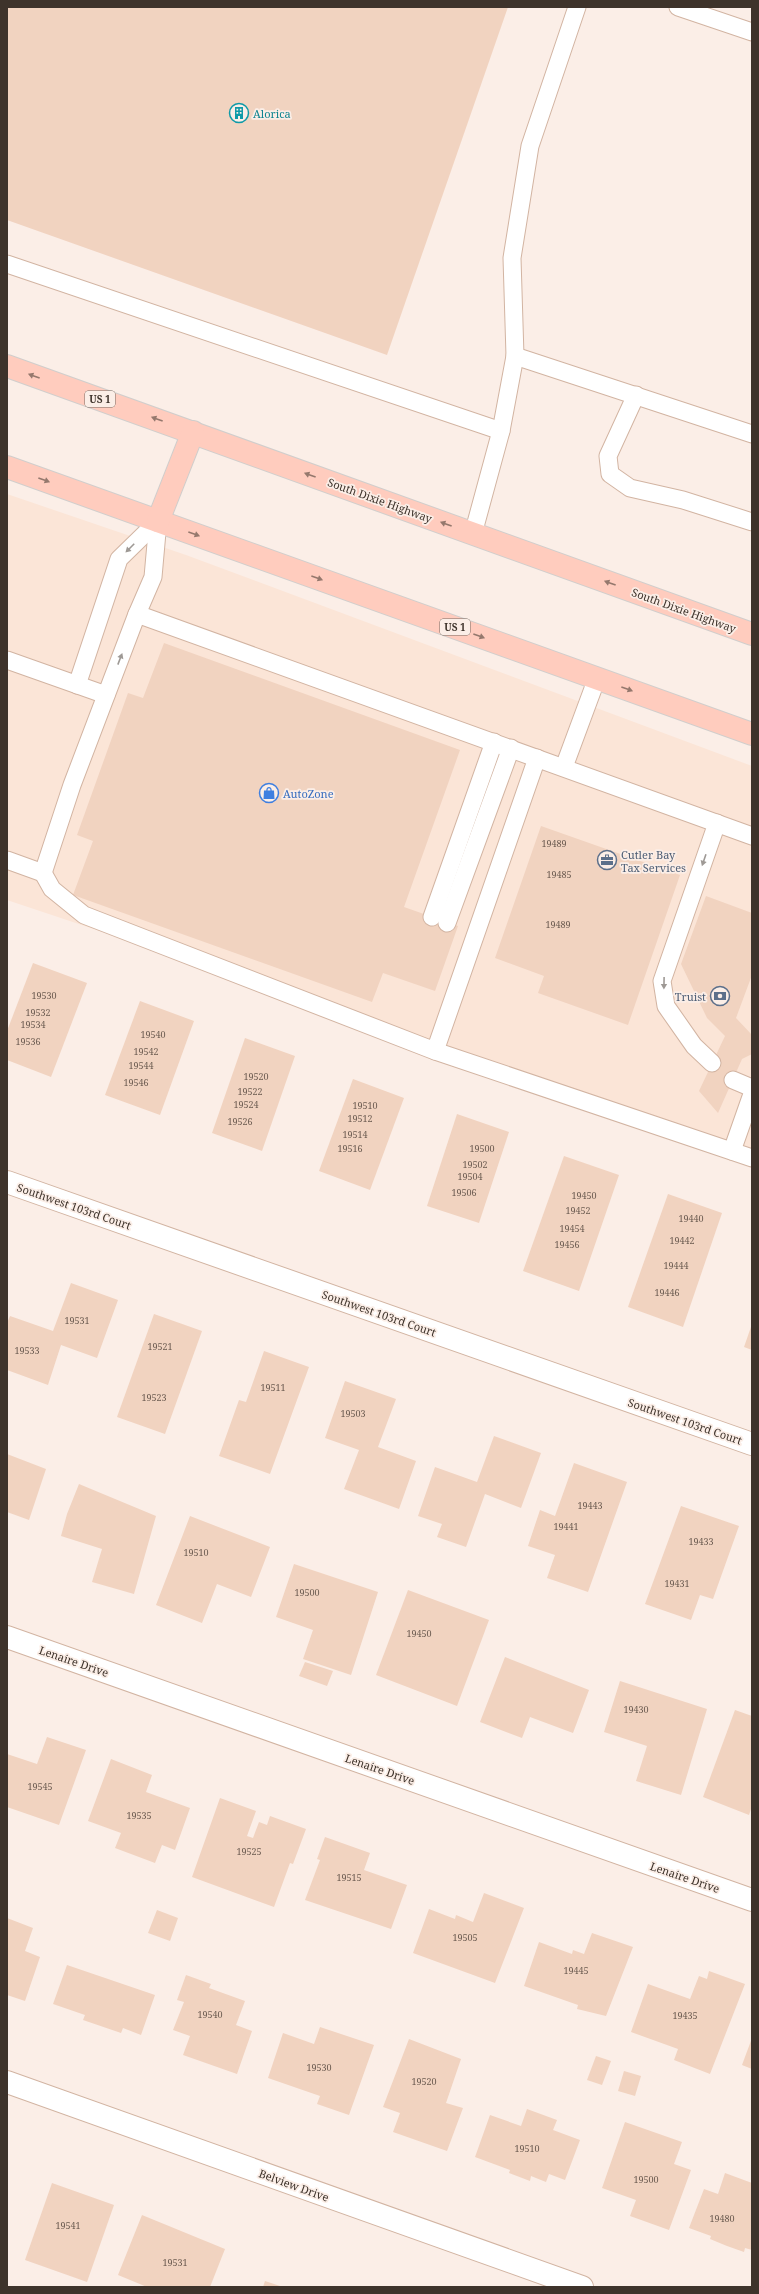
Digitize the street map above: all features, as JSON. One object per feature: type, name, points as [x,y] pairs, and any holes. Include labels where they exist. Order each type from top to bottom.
[{"type":"highway","name":"South Dixie Highway","points":[[7,366],[752,634]]},
{"type":"highway","points":[[158,521],[193,432]]},
{"type":"highway","name":"US 1","points":[[7,467],[752,734]]},
{"type":"street","name":"Southwest 103rd Court","points":[[7,1182],[752,1444]]},
{"type":"street","name":"Lenaire Drive","points":[[7,1637],[752,1900]]},
{"type":"street","name":"Belview Drive","points":[[7,2082],[582,2287]]},
{"type":"lane","points":[[473,534],[501,431],[514,356],[512,258],[530,146],[577,7]]},
{"type":"lane","points":[[678,7],[752,32]]},
{"type":"lane","points":[[7,264],[501,431]]},
{"type":"lane","points":[[514,356],[752,434]]},
{"type":"lane","points":[[636,395],[608,456],[610,474],[630,488],[683,500],[752,522]]},
{"type":"lane","points":[[43,873],[72,785],[137,614],[153,577],[158,521]]},
{"type":"lane","points":[[77,685],[119,559],[158,521]]},
{"type":"lane","points":[[137,614],[752,836]]},
{"type":"lane","points":[[7,660],[106,695]]},
{"type":"lane","points":[[564,767],[597,678]]},
{"type":"lane","points":[[494,742],[439,920],[511,748]]},
{"type":"lane","points":[[435,1051],[537,758]]},
{"type":"lane","points":[[712,1063],[694,1046],[666,1006],[662,981],[717,824]]},
{"type":"lane","points":[[7,860],[43,873],[52,889],[84,915],[435,1051],[752,1158]]},
{"type":"lane","points":[[733,1080],[752,1088]]},
{"type":"lane","points":[[732,1151],[752,1094]]},
{"type":"shaded area","points":[[7,494],[186,555],[752,766],[752,1149],[7,900]]},
{"type":"building","name":"Alorica","points":[[7,7],[508,7],[387,355],[7,220]]},
{"type":"building","name":"AutoZone","points":[[164,643],[460,750],[404,907],[458,926],[435,991],[383,973],[372,1002],[73,895],[93,841],[77,835],[128,693],[143,698]]},
{"type":"building","points":[[541,826],[680,875],[628,1025],[538,993],[544,976],[495,958]]},
{"type":"building","name":"Truist","points":[[706,896],[752,913],[752,975],[736,1018],[752,1035],[752,1054],[742,1059],[718,1113],[699,1091],[725,1036],[707,1018],[681,964]]},
{"type":"building","points":[[33,963],[87,983],[51,1077],[7,1060],[7,1031]]},
{"type":"building","points":[[140,1001],[194,1021],[160,1115],[105,1095]]},
{"type":"building","points":[[245,1038],[295,1056],[262,1151],[212,1133]]},
{"type":"building","points":[[353,1079],[404,1098],[370,1190],[319,1171]]},
{"type":"building","points":[[457,1114],[509,1132],[479,1223],[427,1206]]},
{"type":"building","points":[[564,1156],[619,1175],[579,1291],[523,1271]]},
{"type":"building","points":[[668,1194],[722,1213],[683,1327],[628,1307]]},
{"type":"building","points":[[71,1283],[118,1300],[97,1358],[61,1345],[48,1385],[7,1370],[7,1323],[10,1316],[53,1331]]},
{"type":"building","points":[[154,1314],[202,1331],[165,1434],[117,1417]]},
{"type":"building","points":[[752,1324],[752,1350],[744,1347]]},
{"type":"building","points":[[264,1351],[309,1367],[270,1474],[219,1456],[239,1400],[246,1402]]},
{"type":"building","points":[[345,1381],[396,1399],[378,1447],[416,1461],[399,1509],[344,1489],[359,1450],[325,1438]]},
{"type":"building","points":[[494,1436],[541,1453],[521,1508],[485,1494],[466,1547],[437,1537],[442,1524],[418,1516],[435,1467],[477,1482]]},
{"type":"building","points":[[7,1454],[46,1469],[29,1520],[7,1512]]},
{"type":"building","points":[[574,1463],[627,1482],[588,1592],[547,1578],[555,1555],[528,1546],[540,1510],[555,1516]]},
{"type":"building","points":[[79,1484],[156,1516],[134,1594],[92,1582],[102,1549],[61,1536],[67,1514]]},
{"type":"building","points":[[681,1506],[739,1526],[713,1599],[700,1595],[691,1620],[645,1604]]},
{"type":"building","points":[[190,1516],[270,1547],[251,1597],[217,1584],[202,1623],[156,1605]]},
{"type":"building","points":[[294,1564],[378,1592],[351,1675],[303,1659],[313,1630],[276,1617]]},
{"type":"building","points":[[408,1590],[489,1620],[457,1706],[376,1675]]},
{"type":"building","points":[[505,1657],[589,1690],[573,1733],[530,1717],[522,1738],[480,1722]]},
{"type":"building","points":[[305,1662],[333,1671],[327,1686],[299,1676]]},
{"type":"building","points":[[620,1681],[707,1709],[681,1795],[636,1781],[647,1746],[604,1732]]},
{"type":"building","points":[[735,1710],[752,1716],[752,1806],[749,1815],[703,1797]]},
{"type":"building","points":[[47,1737],[86,1750],[59,1825],[7,1807],[7,1754],[37,1764]]},
{"type":"building","points":[[111,1759],[152,1775],[146,1792],[190,1808],[175,1850],[162,1845],[155,1863],[115,1848],[121,1833],[88,1821]]},
{"type":"building","points":[[220,1798],[256,1811],[247,1836],[253,1838],[259,1822],[267,1825],[270,1816],[306,1829],[293,1864],[290,1863],[274,1907],[192,1877]]},
{"type":"building","points":[[325,1837],[370,1853],[364,1870],[407,1885],[391,1929],[305,1900],[320,1860],[317,1859]]},
{"type":"building","points":[[484,1893],[524,1908],[495,1983],[413,1953],[429,1909],[455,1919],[456,1915],[473,1922]]},
{"type":"building","points":[[157,1910],[178,1918],[170,1941],[148,1933]]},
{"type":"building","points":[[7,1918],[33,1928],[25,1951],[40,1957],[25,2001],[7,1995]]},
{"type":"building","points":[[592,1933],[633,1947],[606,2016],[577,2009],[578,2005],[524,1986],[539,1942],[572,1954],[573,1950],[584,1954]]},
{"type":"building","points":[[67,1965],[155,1995],[141,2035],[123,2028],[121,2033],[83,2020],[85,2015],[53,2004]]},
{"type":"building","points":[[709,1971],[745,1984],[710,2074],[674,2060],[678,2049],[631,2032],[648,1984],[690,1999],[699,1976],[707,1979]]},
{"type":"building","points":[[186,1975],[211,1984],[209,1988],[245,2001],[236,2025],[252,2031],[237,2074],[183,2055],[190,2036],[173,2030],[184,2002],[177,2000]]},
{"type":"building","points":[[320,2027],[374,2045],[349,2115],[317,2104],[320,2096],[268,2078],[283,2033],[314,2044]]},
{"type":"building","points":[[752,2038],[752,2069],[742,2065]]},
{"type":"building","points":[[409,2039],[461,2059],[446,2103],[463,2108],[447,2151],[393,2132],[400,2113],[383,2107]]},
{"type":"building","points":[[596,2056],[611,2061],[602,2085],[587,2080]]},
{"type":"building","points":[[624,2071],[641,2076],[635,2096],[618,2091]]},
{"type":"building","points":[[527,2109],[557,2120],[553,2130],[580,2140],[565,2180],[549,2174],[546,2182],[531,2176],[530,2181],[509,2173],[510,2170],[475,2157],[490,2115],[521,2126]]},
{"type":"building","points":[[625,2122],[682,2142],[674,2164],[691,2170],[669,2230],[630,2216],[636,2200],[602,2188]]},
{"type":"building","points":[[725,2173],[752,2183],[752,2250],[745,2248],[744,2252],[710,2239],[711,2236],[689,2228],[704,2189],[718,2194]]},
{"type":"building","points":[[52,2183],[114,2205],[87,2282],[25,2260]]},
{"type":"building","points":[[142,2215],[225,2249],[210,2287],[147,2287],[118,2275]]},
{"type":"building","points":[[265,2281],[283,2287],[263,2287]]},
{"type":"place","name":"Alorica","points":[[239,113]]},
{"type":"place","name":"AutoZone","points":[[269,793]]},
{"type":"place","name":"Cutler Bay Tax Services","points":[[607,860]]},
{"type":"place","name":"Truist","points":[[720,996]]}]
